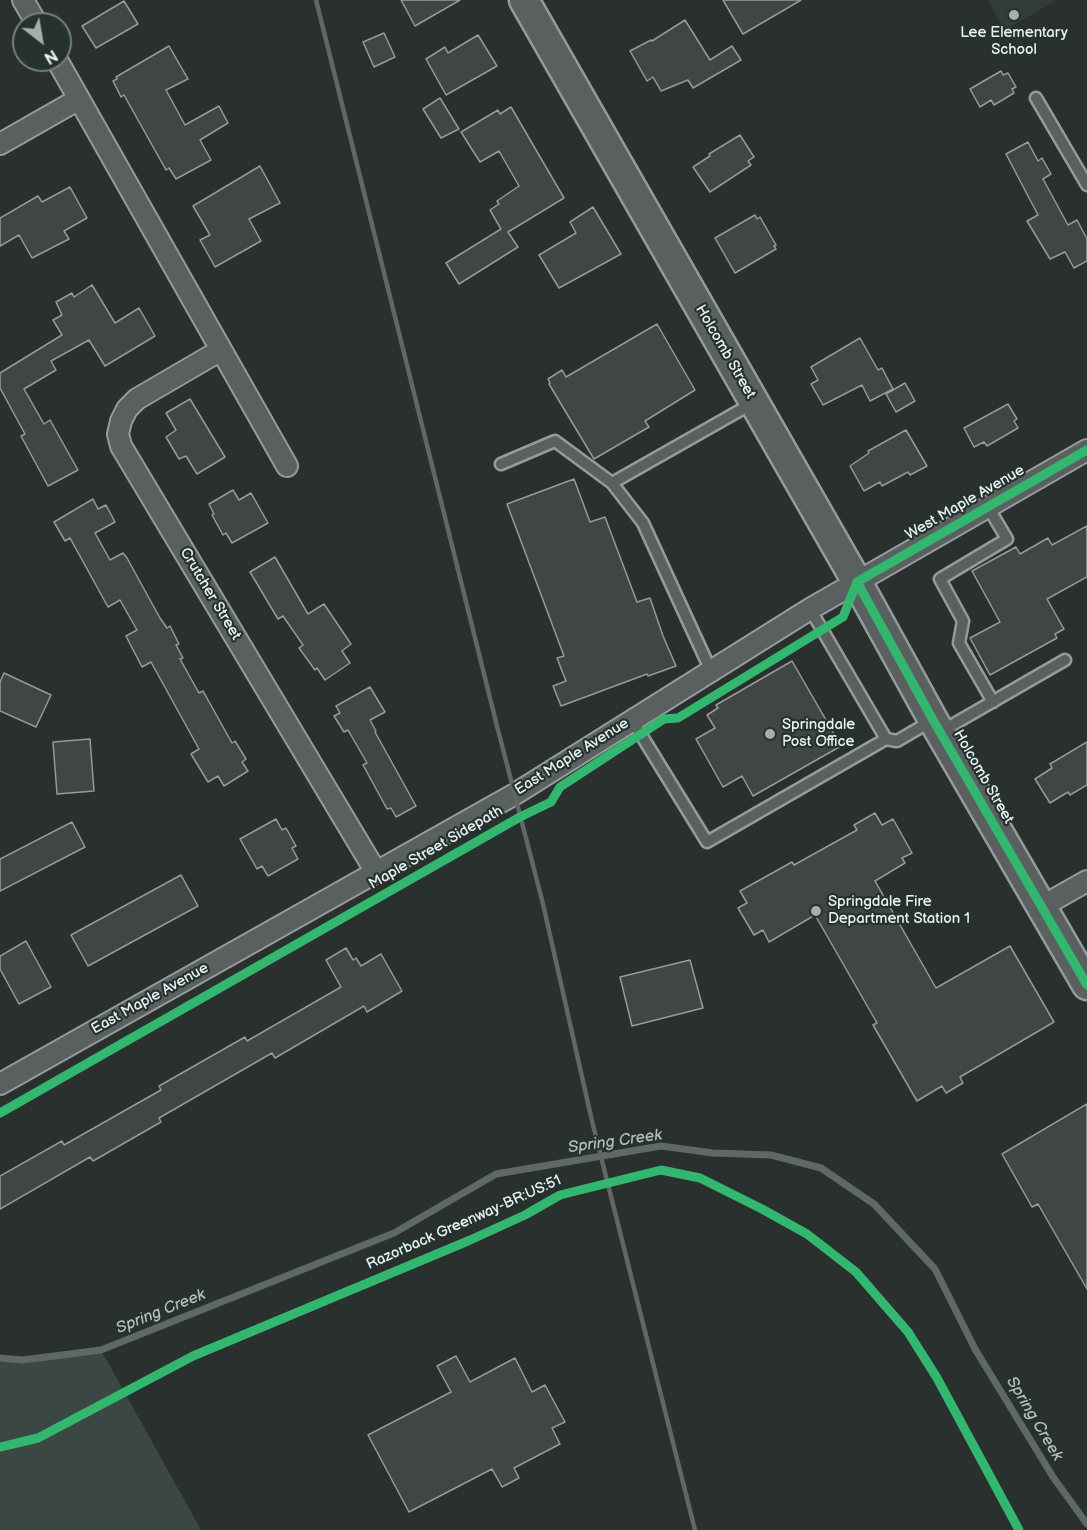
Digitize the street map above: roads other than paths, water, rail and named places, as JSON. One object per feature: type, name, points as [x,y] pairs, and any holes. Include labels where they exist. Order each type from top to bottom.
[{"type":"street","name":"Holcomb Street","points":[[524,0],[1087,985]]},
{"type":"street","points":[[64,72],[287,466]]},
{"type":"street","points":[[0,144],[79,99]]},
{"type":"street","name":"Crutcher Street","points":[[221,350],[138,399],[127,409],[118,434],[121,446],[376,872]]},
{"type":"street","name":"West Maple Avenue","points":[[857,582],[1087,450]]},
{"type":"street","name":"East Maple Avenue","points":[[2,1078],[515,794],[810,609],[857,582]]},
{"type":"street","points":[[1041,907],[1087,881]]},
{"type":"lane","points":[[1036,98],[1087,185]]},
{"type":"lane","points":[[612,483],[754,402]]},
{"type":"lane","points":[[501,464],[555,441],[612,483],[643,523],[711,671]]},
{"type":"lane","points":[[988,507],[1007,540],[940,579],[963,621],[959,643],[993,702]]},
{"type":"lane","points":[[810,609],[886,739]]},
{"type":"lane","points":[[632,720],[706,842],[886,739],[897,741],[993,702],[1065,660]]},
{"type":"waterway","name":"Spring Creek","points":[[0,1358],[23,1360],[101,1350],[394,1233],[496,1174],[661,1146],[713,1153],[771,1155],[821,1168],[874,1204],[935,1269],[975,1349],[1053,1477],[1087,1524]]},
{"type":"railway","points":[[316,0],[543,904],[592,1121],[695,1530]]},
{"type":"place","name":"Lee Elementary School","points":[[1014,15]]},
{"type":"place","name":"Springdale Post Office","points":[[770,734]]},
{"type":"place","name":"Springdale Fire Department Station 1","points":[[816,911]]}]
